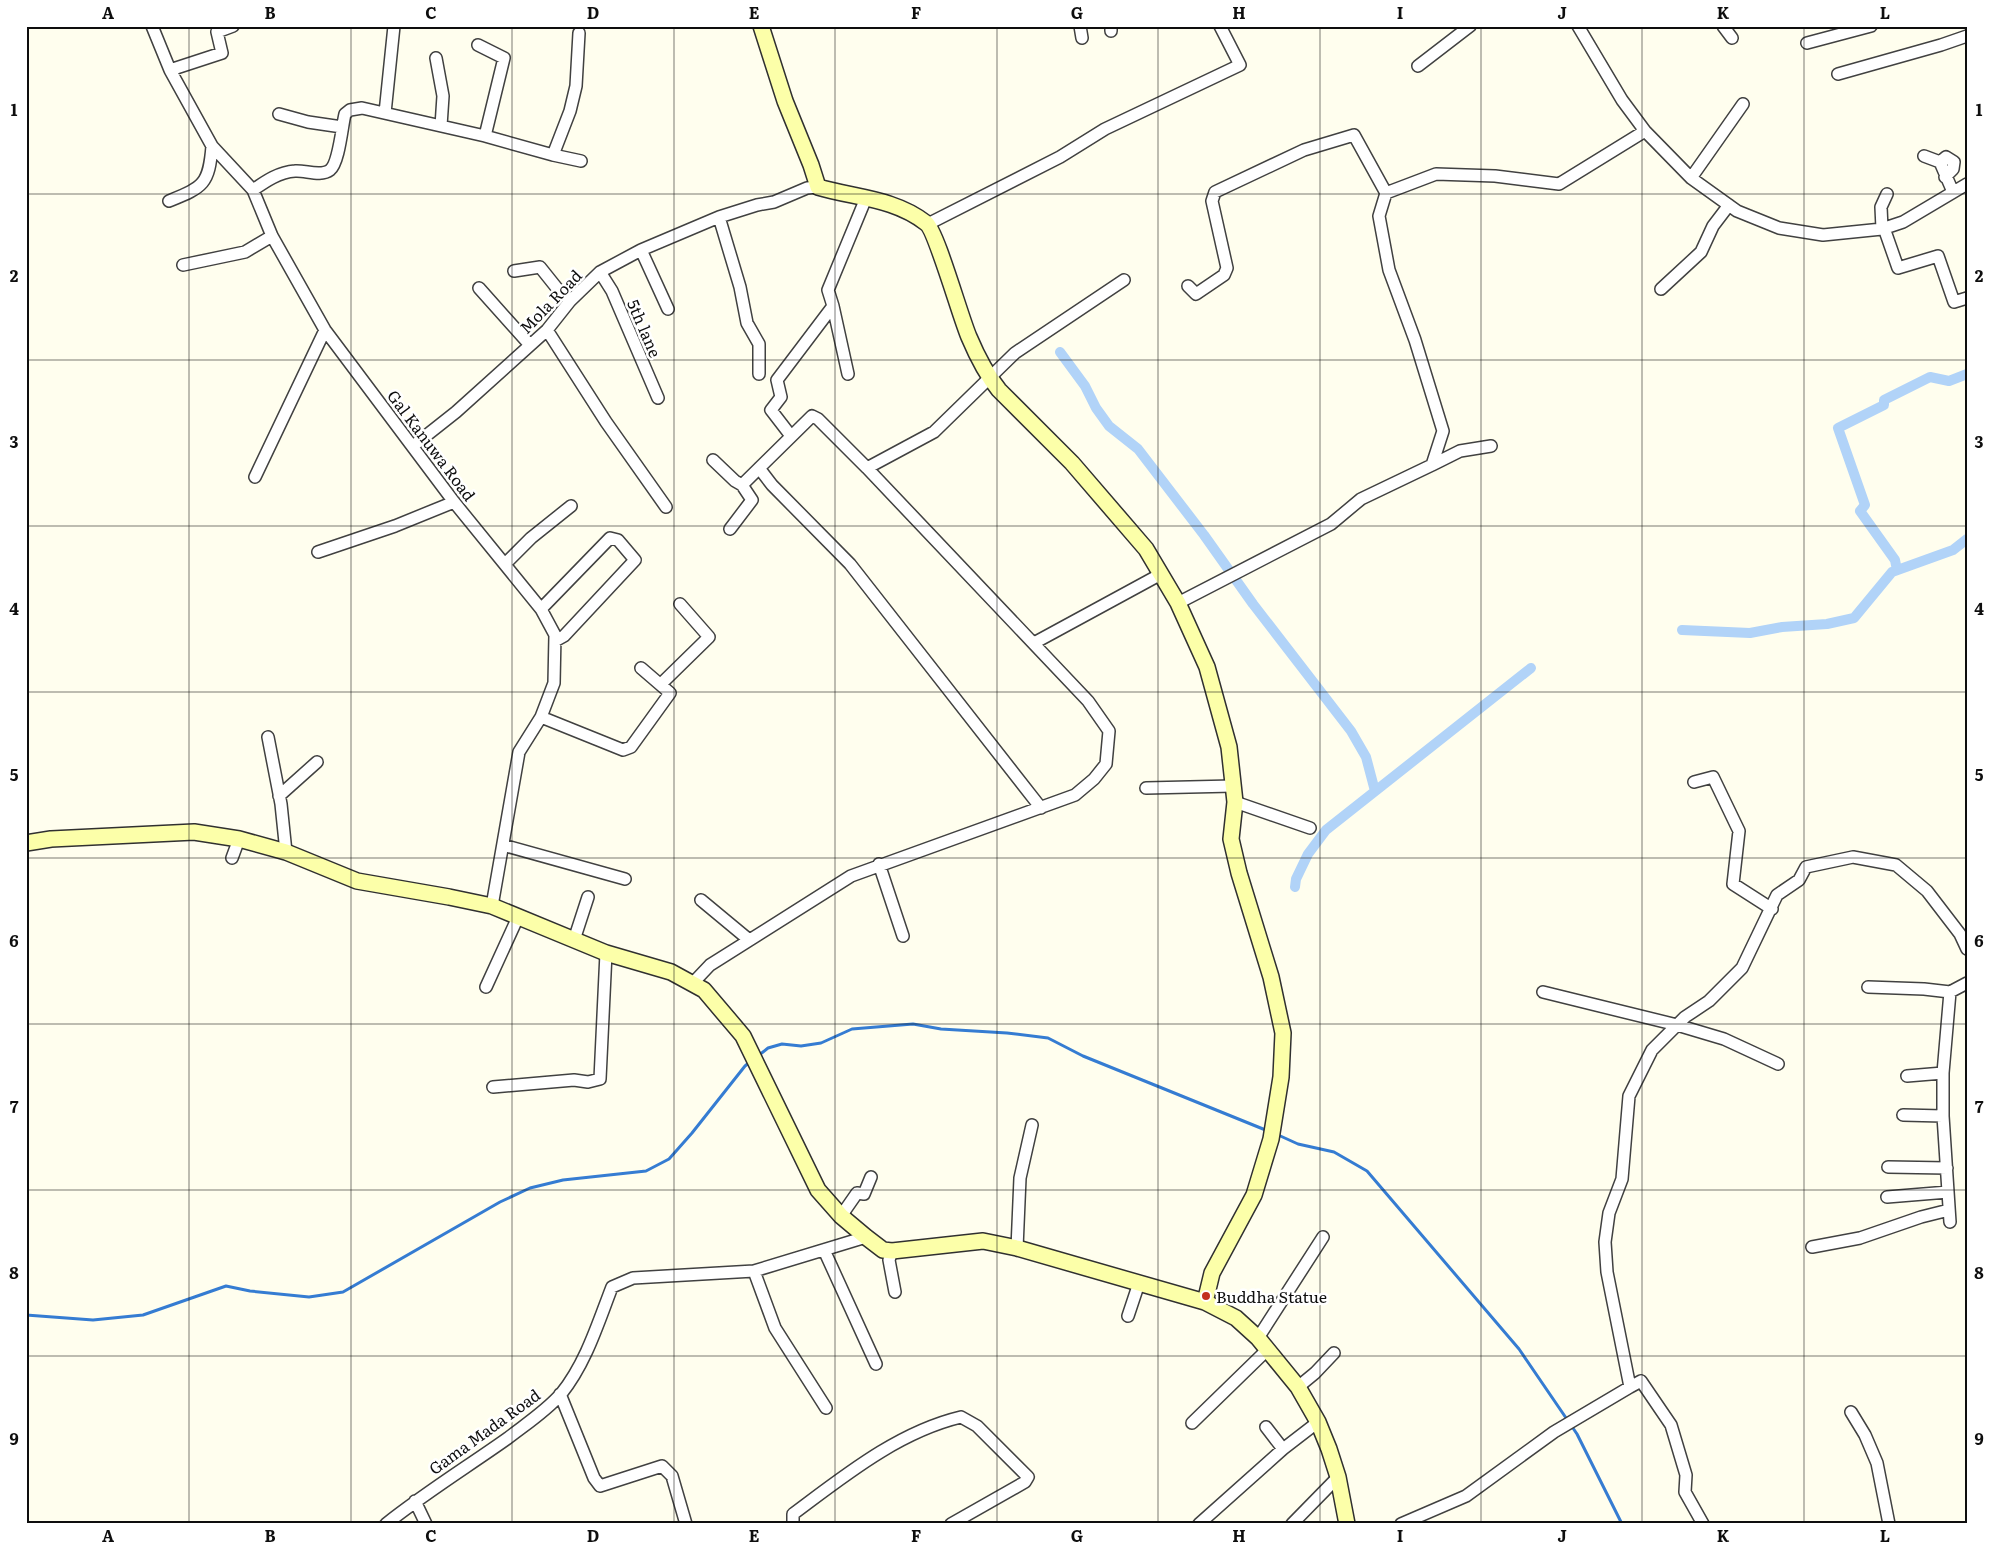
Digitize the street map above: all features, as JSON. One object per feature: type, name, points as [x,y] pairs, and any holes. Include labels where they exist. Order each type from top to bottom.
[{"type":"street","name":"Gal Kanuwa Road","points":[[152,26],[170,70],[212,146],[253,190],[272,236],[325,330],[454,502],[541,609],[555,634],[554,683],[541,717],[519,752],[492,906]]},
{"type":"street","points":[[170,70],[222,53],[217,32],[233,26]]},
{"type":"street","points":[[385,113],[394,26]]},
{"type":"street","points":[[761,26],[784,101],[812,165],[818,187],[845,195],[878,199],[904,209],[928,224],[969,336],[990,378],[999,390],[1072,463],[1146,549],[1178,603],[1207,667],[1229,746],[1235,802],[1231,839],[1241,882],[1271,977],[1283,1033],[1281,1077],[1271,1139],[1254,1194],[1212,1273],[1205,1302]]},
{"type":"street","points":[[1080,26],[1082,38]]},
{"type":"street","points":[[928,224],[1060,157],[1105,129],[1240,65],[1220,26]]},
{"type":"street","points":[[1418,66],[1470,26]]},
{"type":"street","points":[[1578,26],[1622,100],[1645,131],[1691,178],[1737,212],[1779,228],[1823,235],[1883,229],[1903,222],[1967,184]]},
{"type":"street","points":[[1723,26],[1732,38]]},
{"type":"street","points":[[1806,43],[1871,26]]},
{"type":"street","points":[[553,155],[570,112],[576,86],[579,33]]},
{"type":"street","points":[[1838,74],[1967,36]]},
{"type":"street","points":[[478,45],[504,58],[485,136]]},
{"type":"street","points":[[436,58],[443,96],[441,126]]},
{"type":"street","points":[[1691,178],[1743,104]]},
{"type":"street","points":[[253,190],[275,176],[285,173],[294,171],[322,173],[330,170],[335,162],[345,114],[350,110],[362,108],[485,136],[582,161]]},
{"type":"street","points":[[279,114],[308,122],[342,127]]},
{"type":"street","points":[[1386,192],[1436,174],[1495,176],[1558,184],[1645,131]]},
{"type":"street","points":[[1188,286],[1196,294],[1224,275],[1227,268],[1212,201],[1215,192],[1304,150],[1354,136],[1386,192],[1379,216],[1389,270],[1415,340],[1443,431],[1432,465]]},
{"type":"street","points":[[169,202],[198,189],[210,170],[212,146]]},
{"type":"street","points":[[1924,156],[1940,162],[1946,157],[1954,162],[1953,168],[1945,176],[1953,192]]},
{"type":"street","name":"Mola Road","points":[[413,446],[456,412],[548,330],[570,301],[600,272],[641,250],[719,217],[757,205],[774,202],[807,188],[818,187]]},
{"type":"street","points":[[1888,194],[1881,207],[1883,229],[1898,268],[1938,256],[1954,302],[1967,298]]},
{"type":"street","points":[[848,374],[828,290],[866,198]]},
{"type":"street","points":[[1661,289],[1701,252],[1713,226],[1728,205]]},
{"type":"street","points":[[719,217],[740,287],[746,323],[759,344],[759,374]]},
{"type":"street","points":[[183,265],[245,252],[272,236]]},
{"type":"street","points":[[641,250],[668,309]]},
{"type":"street","points":[[514,271],[540,267],[560,292],[570,301]]},
{"type":"street","name":"5th lane","points":[[600,272],[612,291],[658,398]]},
{"type":"street","points":[[867,468],[934,432],[1015,353],[1124,280]]},
{"type":"street","points":[[479,288],[530,345]]},
{"type":"street","points":[[792,436],[771,410],[781,397],[776,380],[833,306]]},
{"type":"street","points":[[255,477],[325,330]]},
{"type":"street","points":[[548,330],[606,422],[666,507]]},
{"type":"street","points":[[692,984],[710,965],[748,939],[851,876],[879,864],[1075,795],[1094,780],[1106,764],[1108,731],[1088,701],[867,468],[818,419],[812,416],[742,485]]},
{"type":"street","points":[[1178,603],[1331,524],[1361,499],[1460,450],[1491,446]]},
{"type":"street","points":[[713,460],[735,481],[742,485],[752,500],[730,529]]},
{"type":"street","points":[[758,468],[772,485],[850,564],[1041,808]]},
{"type":"street","points":[[318,552],[395,526],[454,502]]},
{"type":"street","points":[[505,564],[531,538],[571,506]]},
{"type":"street","points":[[541,609],[610,538],[618,540],[635,560],[564,636],[555,641]]},
{"type":"street","points":[[1034,643],[1161,574]]},
{"type":"street","points":[[661,684],[709,637],[680,604]]},
{"type":"street","points":[[541,717],[623,750],[631,746],[670,693],[641,668]]},
{"type":"street","points":[[268,737],[279,796],[286,852]]},
{"type":"street","points":[[279,796],[317,762]]},
{"type":"street","points":[[1694,782],[1713,777],[1739,831],[1733,884],[1772,909]]},
{"type":"street","points":[[1146,788],[1233,786]]},
{"type":"street","points":[[1235,802],[1310,828]]},
{"type":"street","points":[[26,843],[51,839],[194,832],[239,840],[286,852],[357,881],[441,895],[492,906],[606,953],[671,972],[704,990],[743,1036],[818,1190],[842,1216],[883,1250],[892,1251],[983,1241],[1016,1248],[1205,1302],[1236,1318],[1263,1344],[1298,1387],[1318,1422],[1338,1477],[1347,1524]]},
{"type":"street","points":[[232,858],[239,840]]},
{"type":"street","points":[[503,845],[625,879]]},
{"type":"street","points":[[1630,1387],[1607,1272],[1605,1242],[1609,1213],[1622,1179],[1629,1096],[1652,1050],[1685,1017],[1709,1001],[1742,968],[1772,909],[1777,895],[1799,880],[1806,867],[1853,857],[1896,865],[1928,891],[1960,934],[1967,949]]},
{"type":"street","points":[[879,864],[903,936]]},
{"type":"street","points":[[574,940],[588,897]]},
{"type":"street","points":[[701,900],[748,939]]},
{"type":"street","points":[[486,987],[518,917]]},
{"type":"street","points":[[493,1087],[574,1080],[588,1082],[600,1079],[606,953]]},
{"type":"street","points":[[1868,987],[1950,992],[1967,983]]},
{"type":"street","points":[[1542,992],[1677,1025],[1724,1039],[1778,1064]]},
{"type":"street","points":[[1950,992],[1943,1073],[1943,1116],[1950,1222]]},
{"type":"street","points":[[1907,1076],[1943,1073]]},
{"type":"street","points":[[1903,1115],[1943,1116]]},
{"type":"street","points":[[1016,1248],[1020,1178],[1032,1125]]},
{"type":"street","points":[[1888,1168],[1947,1168]]},
{"type":"street","points":[[842,1216],[857,1194],[864,1194],[871,1177]]},
{"type":"street","points":[[1887,1197],[1948,1192]]},
{"type":"street","points":[[1812,1247],[1860,1238],[1921,1217],[1949,1210]]},
{"type":"street","name":"Gama Mada Road","points":[[386,1524],[415,1501],[541,1414],[560,1394],[575,1374],[612,1287],[634,1278],[754,1271],[866,1237]]},
{"type":"street","points":[[1192,1423],[1263,1344],[1323,1237]]},
{"type":"street","points":[[824,1250],[876,1364]]},
{"type":"street","points":[[892,1251],[889,1260],[895,1292]]},
{"type":"street","points":[[754,1271],[775,1328],[826,1408]]},
{"type":"street","points":[[1128,1316],[1139,1283]]},
{"type":"street","points":[[1298,1387],[1316,1373],[1334,1353]]},
{"type":"street","points":[[1401,1524],[1466,1496],[1554,1432],[1641,1381],[1671,1425],[1686,1475],[1685,1492],[1703,1524]]},
{"type":"street","points":[[560,1394],[594,1478],[600,1486],[662,1466],[672,1476],[686,1524]]},
{"type":"street","points":[[1851,1412],[1865,1435],[1877,1463],[1889,1524]]},
{"type":"street","points":[[793,1524],[792,1514],[865,1460],[938,1423],[961,1417],[977,1426],[1028,1477],[1025,1482],[951,1524]]},
{"type":"street","points":[[1199,1524],[1283,1449],[1318,1422]]},
{"type":"street","points":[[1266,1427],[1283,1449]]},
{"type":"street","points":[[1292,1524],[1338,1477]]},
{"type":"street","points":[[415,1501],[426,1524]]},
{"type":"waterway","points":[[1060,352],[1085,386],[1096,408],[1109,426],[1138,449],[1204,535],[1253,604],[1351,731],[1366,757],[1375,791]]},
{"type":"waterway","points":[[1897,570],[1895,560],[1860,511],[1865,505],[1838,428],[1884,405],[1884,400],[1930,377],[1949,381],[1967,374]]},
{"type":"waterway","points":[[1682,630],[1750,633],[1782,627],[1827,624],[1854,618],[1892,572],[1953,550],[1967,539]]},
{"type":"waterway","points":[[1295,887],[1296,879],[1308,854],[1326,830],[1531,668]]},
{"type":"waterway","points":[[758,1056],[768,1048],[782,1044],[801,1046],[821,1043],[852,1029],[913,1024],[941,1029],[1007,1033],[1048,1038],[1083,1056],[1268,1131]]},
{"type":"waterway","points":[[26,1315],[93,1320],[143,1315],[226,1286],[250,1291],[309,1297],[343,1292],[500,1202],[530,1188],[563,1180],[646,1171],[669,1159],[751,1061]]},
{"type":"waterway","points":[[1276,1134],[1298,1144],[1334,1152],[1367,1171],[1519,1349],[1577,1434],[1622,1524]]},
{"type":"place","name":"Buddha Statue","points":[[1206,1296]]}]
